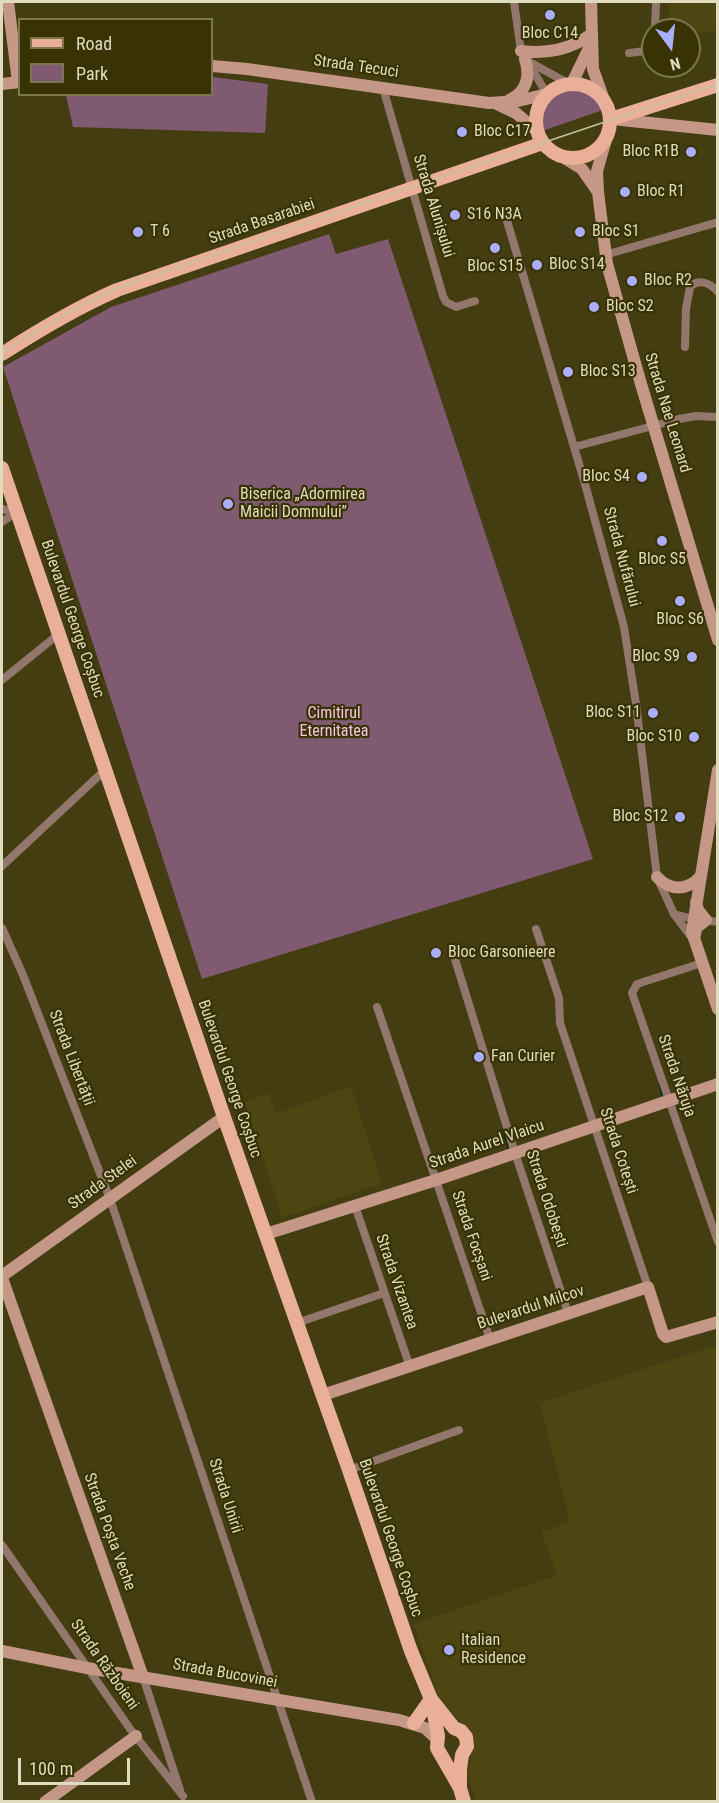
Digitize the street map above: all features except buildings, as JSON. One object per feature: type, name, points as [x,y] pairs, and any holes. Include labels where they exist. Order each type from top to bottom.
[{"type":"main road","points":[[571,85],[590,88],[604,100],[611,119],[607,136],[593,153],[572,158],[561,156],[550,150],[540,137],[537,111],[547,94],[555,89],[571,85]]},
{"type":"main road","points":[[611,119],[717,85]]},
{"type":"main road","name":"Strada Basarabiei","points":[[2,354],[87,303],[117,290],[411,188],[540,137]]},
{"type":"main road","name":"Bulevardul George Coșbuc","points":[[2,468],[224,1117],[411,1651],[431,1699],[438,1743],[462,1795]]},
{"type":"main road","points":[[414,1723],[431,1699]]},
{"type":"main road","name":"Bulevardul George Coșbuc","points":[[431,1699],[453,1728],[463,1732],[467,1740],[466,1749],[462,1755],[462,1795]]},
{"type":"main road","points":[[453,1728],[446,1729],[438,1743],[451,1758],[462,1755]]},
{"type":"street","points":[[8,2],[18,75]]},
{"type":"street","points":[[496,104],[513,98],[525,85],[528,68],[523,55],[513,2]]},
{"type":"street","points":[[591,2],[594,75],[604,100]]},
{"type":"street","points":[[655,18],[656,2]]},
{"type":"street","points":[[523,55],[566,49],[591,37]]},
{"type":"street","points":[[523,55],[571,85],[581,68],[591,37]]},
{"type":"street","points":[[629,53],[641,52]]},
{"type":"street","points":[[523,55],[547,94]]},
{"type":"street","name":"Strada Tecuci","points":[[213,66],[496,104],[547,94]]},
{"type":"street","points":[[2,84],[18,82]]},
{"type":"street","name":"Strada Alunișului","points":[[383,88],[446,302],[456,307],[475,302]]},
{"type":"street","name":"Strada Tecuci","points":[[496,104],[516,113],[540,137]]},
{"type":"street","points":[[611,119],[717,130]]},
{"type":"street","name":"Strada Nae Leonard","points":[[607,136],[599,159],[598,192],[605,255],[717,640]]},
{"type":"street","name":"Strada Nae Leonard","points":[[561,156],[582,169],[598,192]]},
{"type":"street","name":"Strada Nufărului","points":[[505,214],[624,627],[636,704],[657,878],[674,914],[693,939]]},
{"type":"street","points":[[605,255],[717,222]]},
{"type":"street","points":[[684,347],[690,287],[697,282],[706,282],[717,292]]},
{"type":"street","points":[[574,447],[653,425],[696,416],[717,417]]},
{"type":"street","points":[[2,509],[17,512]]},
{"type":"street","points":[[2,522],[17,512]]},
{"type":"street","points":[[2,680],[60,633]]},
{"type":"street","points":[[2,866],[106,769]]},
{"type":"street","points":[[717,770],[693,919],[693,939],[717,1009]]},
{"type":"street","points":[[657,878],[668,886],[679,888],[691,885],[700,877]]},
{"type":"street","points":[[696,902],[698,910],[712,921]]},
{"type":"street","points":[[674,914],[712,921]]},
{"type":"street","points":[[693,939],[696,928],[712,921]]},
{"type":"street","name":"Strada Libertății","points":[[2,928],[110,1199]]},
{"type":"street","name":"Strada Cotești","points":[[536,929],[559,998],[560,1023],[648,1287]]},
{"type":"street","name":"Strada Odobești","points":[[454,956],[515,1153],[568,1313]]},
{"type":"street","name":"Strada Năruja","points":[[702,963],[637,984],[632,989],[717,1242]]},
{"type":"street","name":"Strada Focșani","points":[[377,1007],[490,1339]]},
{"type":"street","name":"Strada Aurel Vlaicu","points":[[266,1234],[436,1180],[717,1084]]},
{"type":"street","name":"Strada Stelei","points":[[2,1277],[224,1117]]},
{"type":"street","name":"Strada Unirii","points":[[110,1199],[312,1802]]},
{"type":"street","name":"Strada Vizantea","points":[[355,1206],[410,1367]]},
{"type":"street","name":"Strada Poșta Veche","points":[[2,1277],[184,1799]]},
{"type":"street","points":[[648,1287],[663,1334],[666,1337],[717,1322]]},
{"type":"street","name":"Bulevardul Milcov","points":[[323,1395],[648,1287]]},
{"type":"street","points":[[297,1323],[384,1293]]},
{"type":"street","points":[[349,1470],[459,1430]]},
{"type":"street","name":"Strada Războieni","points":[[2,1545],[87,1668],[184,1799]]},
{"type":"street","name":"Strada Bucovinei","points":[[2,1651],[87,1668],[414,1723],[425,1728],[438,1743]]},
{"type":"street","points":[[45,1802],[136,1736]]},
{"type":"shaded area","points":[[669,2],[717,2],[717,32],[701,31],[701,18],[669,18]]},
{"type":"shaded area","points":[[351,1086],[382,1183],[282,1218],[245,1101],[268,1093],[276,1114]]},
{"type":"shaded area","points":[[717,1345],[717,1801],[476,1801],[467,1774],[472,1752],[470,1734],[440,1701],[414,1624],[557,1575],[541,1532],[570,1522],[540,1403]]},
{"type":"green space","points":[[213,77],[268,84],[265,133],[73,127],[66,96],[213,96]]},
{"type":"green space","points":[[569,90],[590,94],[603,110],[542,131],[542,116],[546,104],[555,96]]},
{"type":"green space","name":"Cimitirul Eternitatea","points":[[329,234],[336,254],[388,239],[593,859],[202,979],[3,367],[111,307]]},
{"type":"waterway","points":[[659,1083],[663,1098]]},
{"type":"waterway","points":[[503,1129],[509,1150]]},
{"type":"tram line","points":[[2,353],[58,319],[117,288],[718,84]]},
{"type":"place","name":"Bloc C14","points":[[550,15]]},
{"type":"place","name":"Bloc C17","points":[[462,132]]},
{"type":"place","name":"Bloc R1B","points":[[691,152]]},
{"type":"place","name":"Bloc R1","points":[[625,192]]},
{"type":"place","name":"S16 N3A","points":[[455,215]]},
{"type":"place","name":"T 6","points":[[138,232]]},
{"type":"place","name":"Bloc S1","points":[[580,232]]},
{"type":"place","name":"Bloc S15","points":[[495,248]]},
{"type":"place","name":"Bloc S14","points":[[537,265]]},
{"type":"place","name":"Bloc R2","points":[[632,281]]},
{"type":"place","name":"Bloc S2","points":[[594,307]]},
{"type":"place","name":"Bloc S13","points":[[568,372]]},
{"type":"place","name":"Bloc S4","points":[[642,477]]},
{"type":"place","name":"Biserica „Adormirea Maicii Domnului”","points":[[228,504]]},
{"type":"place","name":"Bloc S5","points":[[662,541]]},
{"type":"place","name":"Bloc S6","points":[[680,601]]},
{"type":"place","name":"Bloc S9","points":[[692,657]]},
{"type":"place","name":"Bloc S11","points":[[653,713]]},
{"type":"place","name":"Bloc S10","points":[[694,737]]},
{"type":"place","name":"Bloc S12","points":[[680,817]]},
{"type":"place","name":"Bloc Garsonieere","points":[[436,953]]},
{"type":"place","name":"Fan Curier","points":[[479,1057]]},
{"type":"place","name":"Italian Residence","points":[[449,1650]]}]
